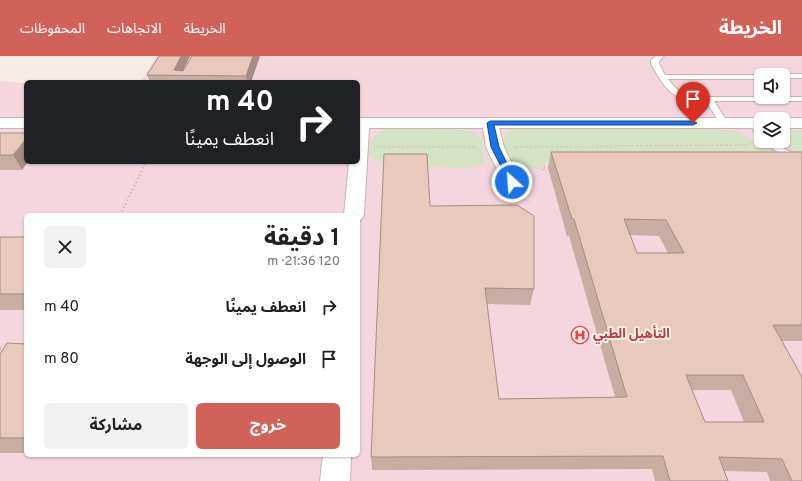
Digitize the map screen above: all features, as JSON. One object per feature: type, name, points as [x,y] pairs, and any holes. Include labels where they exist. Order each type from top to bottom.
[{"type":"street","points":[[0,123],[24,123]]},
{"type":"street","points":[[360,123],[724,123],[754,127]]},
{"type":"street","points":[[490,123],[495,147],[512,182]]},
{"type":"street","points":[[790,123],[802,123]]},
{"type":"street","points":[[354,213],[358,164]]},
{"type":"street","points":[[335,481],[337,457]]},
{"type":"lane","points":[[660,56],[656,58],[654,62],[669,88],[676,95],[691,99],[802,99]]},
{"type":"lane","points":[[662,77],[754,76]]},
{"type":"lane","points":[[790,76],[802,76]]},
{"type":"lane","points":[[708,99],[724,123]]},
{"type":"lane","points":[[776,148],[785,153],[802,158]]},
{"type":"path","points":[[360,147],[495,147],[754,143]]},
{"type":"path","points":[[121,213],[145,164]]},
{"type":"path","points":[[544,170],[543,167],[551,167]]},
{"type":"path","points":[[0,348],[13,348]]},
{"type":"shaded area","name":"التأهيل الطبي","points":[[157,56],[802,56],[802,481],[0,481],[0,81],[24,83],[24,164],[360,164],[360,80],[141,80]]},
{"type":"green space","points":[[515,128],[733,130],[754,140],[754,148],[771,148],[798,161],[546,163],[540,166],[541,169],[527,168],[503,159],[503,141],[510,131]]},
{"type":"green space","points":[[388,129],[466,130],[472,132],[482,141],[484,162],[474,167],[467,168],[390,165],[383,163],[372,157],[369,151],[375,135]]},
{"type":"green space","points":[[802,130],[802,153],[788,148],[790,148],[790,131]]},
{"type":"building","points":[[159,56],[181,56],[174,70],[183,71],[192,56],[253,56],[246,76],[147,75]]},
{"type":"building","points":[[0,133],[24,133],[24,141],[13,155],[0,155]]},
{"type":"building","points":[[551,152],[802,152],[802,325],[773,325],[802,377],[802,481],[792,481],[782,459],[719,457],[728,481],[670,481],[663,456],[371,457],[384,154],[427,154],[430,206],[517,205],[534,216],[534,289],[485,288],[499,399],[627,397],[574,219],[572,219]],"holes":[[[624,219],[666,220],[684,253],[637,253]],[[686,375],[743,375],[764,422],[705,422]]]},
{"type":"building","points":[[0,237],[24,237],[24,294],[0,294]]},
{"type":"building","points":[[7,343],[24,344],[24,438],[0,438],[0,354]]},
{"type":"place","name":"التأهيل الطبي","points":[[580,335]]},
{"type":"route","points":[[512,182],[495,147],[490,123],[693,123]]}]
